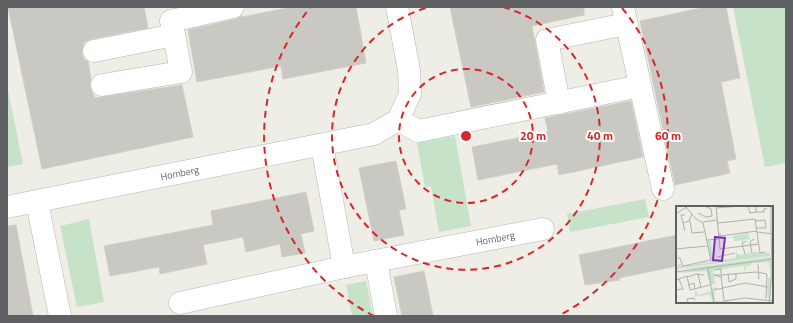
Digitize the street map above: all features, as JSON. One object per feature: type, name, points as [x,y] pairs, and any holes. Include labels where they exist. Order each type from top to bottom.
[{"type":"street","points":[[102,85],[181,72],[171,21],[233,7]]},
{"type":"street","points":[[397,7],[409,70],[410,94],[398,120],[418,131],[640,86]]},
{"type":"street","points":[[559,103],[547,40],[625,15],[663,189]]},
{"type":"street","points":[[94,51],[174,35]]},
{"type":"street","name":"Homberg","points":[[7,207],[374,134],[398,120]]},
{"type":"street","points":[[322,145],[344,267]]},
{"type":"street","points":[[37,202],[60,316]]},
{"type":"street","name":"Homberg","points":[[180,303],[344,267],[543,229]]},
{"type":"street","points":[[376,261],[386,316]]},
{"type":"green space","points":[[733,7],[784,7],[786,16],[786,163],[765,167]]},
{"type":"green space","points":[[7,85],[23,164],[7,167]]},
{"type":"green space","points":[[455,136],[471,226],[439,232],[431,186],[425,187],[417,143]]},
{"type":"green space","points":[[645,199],[649,217],[570,232],[567,214]]},
{"type":"green space","points":[[89,219],[104,302],[77,307],[60,226]]},
{"type":"green space","points":[[366,281],[373,316],[352,316],[346,285]]},
{"type":"building","points":[[8,7],[144,7],[148,28],[92,39],[84,42],[82,53],[84,59],[88,61],[91,79],[90,87],[95,98],[182,85],[193,137],[42,169]]},
{"type":"building","points":[[292,7],[356,7],[366,63],[283,79],[281,66],[197,82],[188,30],[236,19],[242,16]]},
{"type":"building","points":[[450,7],[584,7],[584,15],[532,26],[544,92],[471,107]]},
{"type":"building","points":[[706,7],[726,7],[740,78],[721,82],[736,159],[727,161],[730,173],[675,185],[640,21]]},
{"type":"building","points":[[631,101],[643,157],[559,175],[557,164],[478,180],[472,147],[548,132],[545,118]]},
{"type":"building","points":[[396,161],[406,209],[399,210],[404,235],[374,241],[359,168]]},
{"type":"building","points":[[306,192],[314,231],[301,234],[305,253],[282,257],[280,244],[246,252],[243,237],[203,245],[207,264],[160,274],[159,267],[110,276],[104,246],[213,225],[211,211]]},
{"type":"building","points":[[16,225],[33,316],[7,316],[7,226]]},
{"type":"building","points":[[676,235],[676,266],[619,278],[620,280],[585,285],[579,255]]},
{"type":"building","points":[[424,271],[433,316],[402,316],[394,277]]}]
